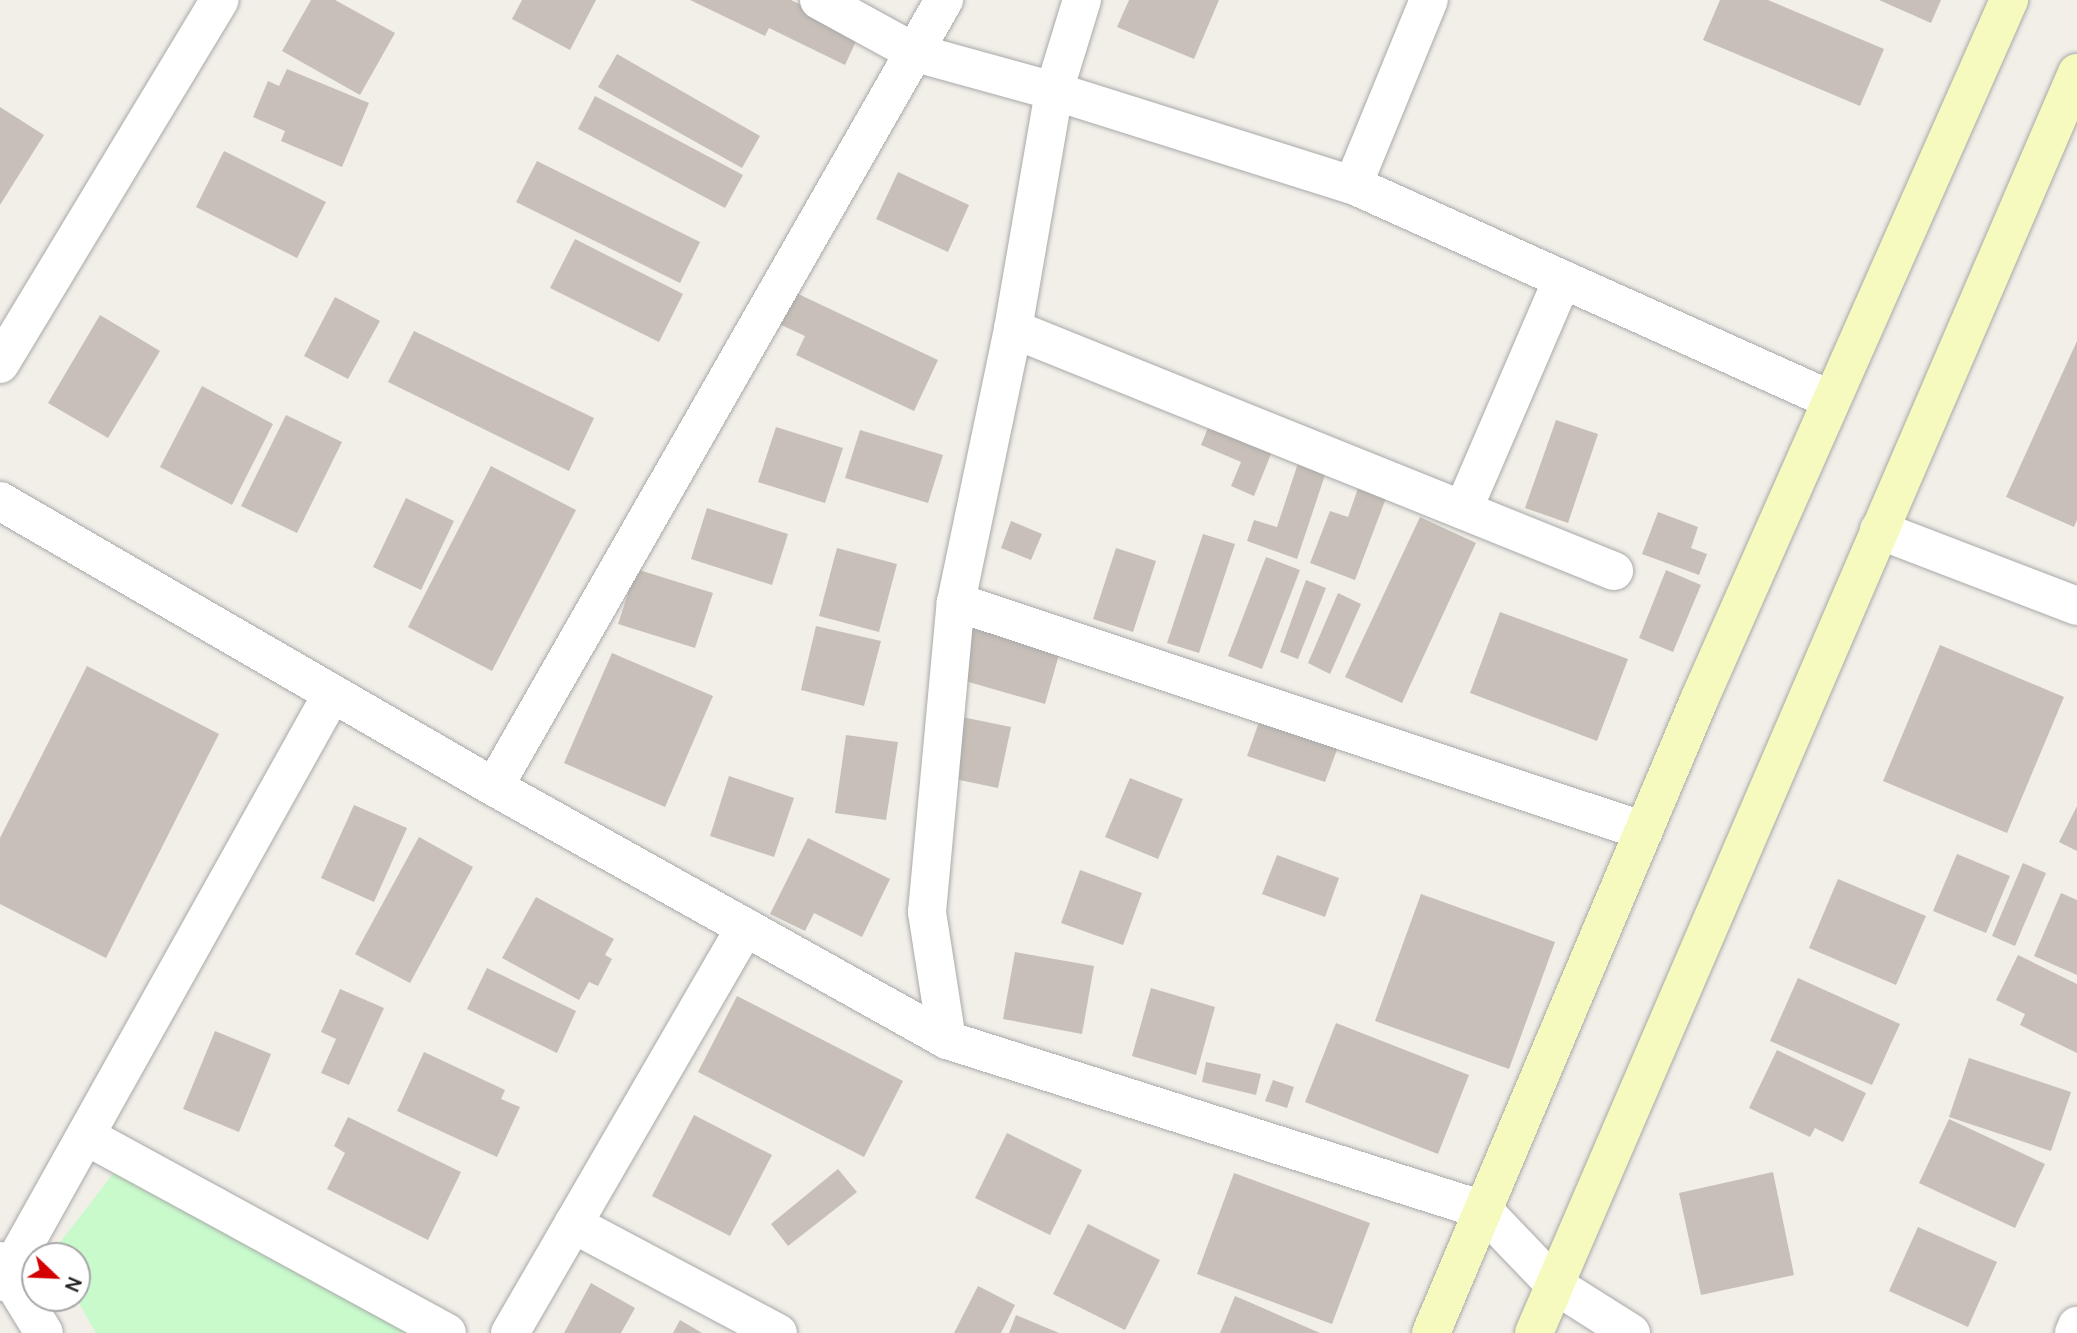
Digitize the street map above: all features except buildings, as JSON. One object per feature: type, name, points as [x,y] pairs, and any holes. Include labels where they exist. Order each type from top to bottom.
[{"type":"street","points":[[0,364],[220,0]]},
{"type":"street","points":[[819,0],[916,53],[1054,91],[1353,185],[1831,400]]},
{"type":"street","points":[[494,787],[944,0]]},
{"type":"street","points":[[947,1040],[927,912],[956,602],[1013,329],[1054,91],[1082,0]]},
{"type":"street","points":[[1353,185],[1429,0]]},
{"type":"street","points":[[1431,1333],[1644,831],[2008,0]]},
{"type":"street","points":[[1534,1333],[2077,73]]},
{"type":"street","points":[[1463,510],[1562,280]]},
{"type":"street","points":[[1013,329],[1614,571]]},
{"type":"street","points":[[0,501],[494,787],[947,1040],[1483,1210],[1555,1285],[1632,1333]]},
{"type":"street","points":[[1879,530],[2077,606]]},
{"type":"street","points":[[956,602],[1644,831]]},
{"type":"street","points":[[44,1333],[3,1273],[86,1136],[332,694]]},
{"type":"street","points":[[510,1333],[744,927]]},
{"type":"street","points":[[86,1136],[447,1333]]},
{"type":"street","points":[[573,1224],[778,1333]]},
{"type":"street","points":[[2074,1333],[2077,1326]]},
{"type":"green space","points":[[119,1166],[412,1333],[96,1333],[84,1312],[91,1312],[91,1242],[60,1242]]}]
